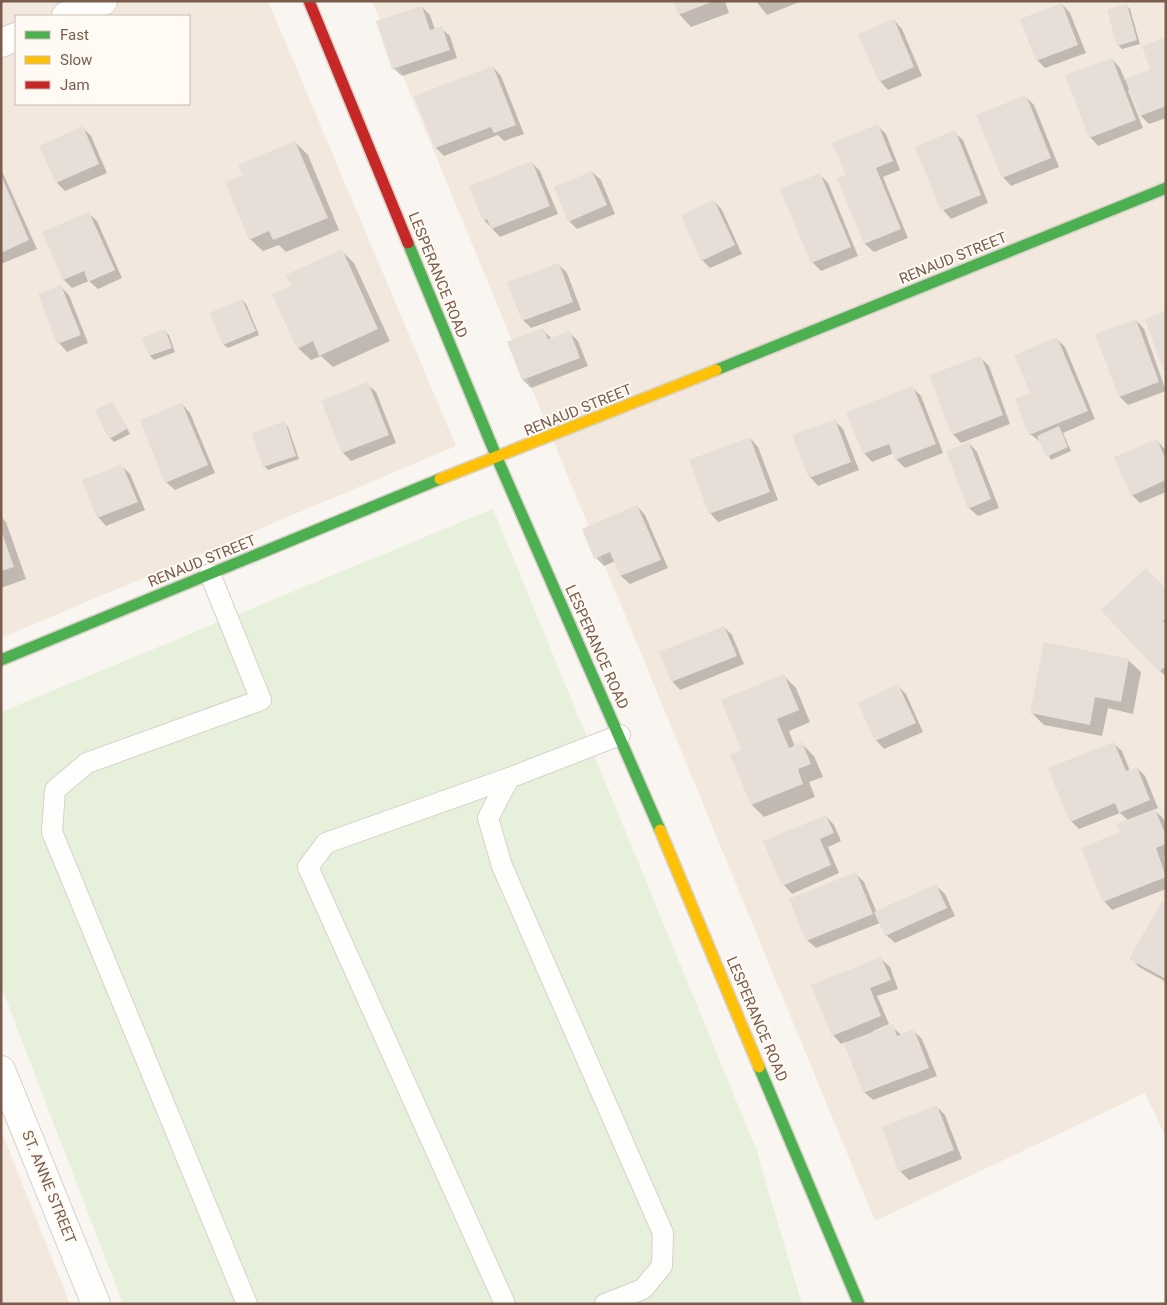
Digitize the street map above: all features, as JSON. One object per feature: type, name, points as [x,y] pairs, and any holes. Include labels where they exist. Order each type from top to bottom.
[{"type":"main road","name":"LESPERANCE ROAD","points":[[309,1],[497,458],[620,735],[859,1304]]},
{"type":"main road","name":"RENAUD STREET","points":[[1,660],[1166,188]]},
{"type":"street","points":[[68,15],[103,1]]},
{"type":"street","points":[[1,43],[15,37]]},
{"type":"street","name":"ST. ANNE STREET","points":[[1,1070],[96,1304]]},
{"type":"lane","points":[[210,574],[261,700],[87,763],[55,790],[52,832],[247,1304]]},
{"type":"lane","points":[[504,1304],[308,867],[326,843],[509,778],[620,735]]},
{"type":"lane","points":[[509,778],[488,818],[502,866],[663,1233],[662,1266],[642,1289],[605,1304]]},
{"type":"shaded area","points":[[1,1],[268,1],[456,446],[1,638]]},
{"type":"shaded area","points":[[372,1],[1166,1],[1166,1138],[1145,1093],[875,1221]]},
{"type":"shaded area","points":[[1,1130],[70,1304],[1,1304]]},
{"type":"green space","points":[[493,509],[756,1149],[802,1304],[123,1304],[1,986],[1,712]]},
{"type":"building","points":[[673,1],[714,1],[678,15]]},
{"type":"building","points":[[1062,3],[1078,45],[1036,61],[1020,19]]},
{"type":"building","points":[[1127,4],[1137,40],[1117,46],[1107,10]]},
{"type":"building","points":[[422,6],[430,30],[442,26],[450,50],[392,69],[376,21]]},
{"type":"building","points":[[894,19],[914,67],[879,82],[858,34]]},
{"type":"building","points":[[1166,37],[1166,106],[1140,116],[1125,79],[1150,69],[1142,46]]},
{"type":"building","points":[[1112,58],[1136,120],[1089,138],[1065,75]]},
{"type":"building","points":[[493,66],[516,125],[494,133],[491,127],[435,148],[414,96]]},
{"type":"building","points":[[1026,95],[1051,158],[1002,178],[976,115]]},
{"type":"building","points":[[878,124],[893,161],[876,168],[901,229],[864,244],[837,178],[846,175],[832,143]]},
{"type":"building","points":[[83,126],[99,164],[56,183],[39,146]]},
{"type":"building","points":[[955,130],[981,195],[941,211],[915,147]]},
{"type":"building","points":[[295,141],[328,218],[273,240],[269,231],[249,240],[225,182],[242,175],[238,165]]},
{"type":"building","points":[[532,161],[550,206],[491,229],[487,219],[483,221],[469,186]]},
{"type":"building","points":[[592,171],[607,205],[568,222],[554,187]]},
{"type":"building","points":[[820,173],[851,247],[811,263],[780,189]]},
{"type":"building","points":[[1,175],[29,240],[1,253]]},
{"type":"building","points":[[714,200],[735,245],[701,261],[681,215]]},
{"type":"building","points":[[89,212],[115,270],[88,282],[84,271],[63,280],[42,232]]},
{"type":"building","points":[[342,249],[378,329],[319,356],[313,341],[297,349],[272,294],[291,286],[286,275]]},
{"type":"building","points":[[559,263],[573,302],[522,321],[507,282]]},
{"type":"building","points":[[61,285],[81,335],[57,344],[38,294]]},
{"type":"building","points":[[242,299],[256,331],[223,345],[209,313]]},
{"type":"building","points":[[1166,311],[1166,370],[1164,371],[1145,319]]},
{"type":"building","points":[[1136,319],[1159,382],[1119,397],[1095,334]]},
{"type":"building","points":[[543,328],[548,339],[570,331],[580,358],[522,380],[507,342]]},
{"type":"building","points":[[165,329],[172,348],[149,356],[142,338]]},
{"type":"building","points":[[1057,337],[1088,411],[1029,435],[1015,399],[1030,393],[1014,355]]},
{"type":"building","points":[[981,356],[1003,415],[952,435],[929,375]]},
{"type":"building","points":[[368,382],[389,435],[342,453],[321,401]]},
{"type":"building","points":[[913,386],[936,444],[895,460],[889,444],[863,454],[846,412]]},
{"type":"building","points":[[113,401],[127,429],[109,439],[95,410]]},
{"type":"building","points":[[182,403],[208,465],[165,483],[140,420]]},
{"type":"building","points":[[835,419],[851,462],[809,478],[792,435]]},
{"type":"building","points":[[285,421],[296,456],[263,467],[252,433]]},
{"type":"building","points":[[1059,426],[1068,447],[1046,457],[1037,436]]},
{"type":"building","points":[[750,437],[770,492],[709,514],[689,460]]},
{"type":"building","points":[[1157,439],[1166,460],[1166,480],[1131,496],[1114,457]]},
{"type":"building","points":[[969,442],[991,499],[968,509],[946,451]]},
{"type":"building","points":[[122,464],[138,502],[97,518],[82,480]]},
{"type":"building","points":[[637,505],[661,560],[620,576],[610,552],[594,559],[582,529]]},
{"type":"building","points":[[1,530],[14,567],[1,571]]},
{"type":"building","points":[[1146,568],[1166,589],[1166,618],[1163,621],[1166,624],[1166,666],[1159,672],[1101,610]]},
{"type":"building","points":[[724,626],[737,656],[671,682],[659,652]]},
{"type":"building","points":[[1044,642],[1129,659],[1121,702],[1095,697],[1090,725],[1030,713]]},
{"type":"building","points":[[784,674],[799,710],[777,719],[789,748],[802,742],[811,764],[798,769],[803,784],[751,805],[730,755],[741,750],[721,700]]},
{"type":"building","points":[[898,684],[916,723],[875,741],[858,703]]},
{"type":"building","points":[[1114,742],[1126,771],[1137,767],[1150,800],[1119,813],[1115,803],[1070,822],[1048,768]]},
{"type":"building","points":[[1155,809],[1166,836],[1166,844],[1156,848],[1166,877],[1103,902],[1081,848],[1120,832],[1116,824]]},
{"type":"building","points":[[826,815],[834,833],[820,839],[831,865],[782,886],[763,841]]},
{"type":"building","points":[[856,872],[873,914],[806,941],[789,899]]},
{"type":"building","points":[[936,884],[947,908],[885,936],[874,912]]},
{"type":"building","points":[[1162,901],[1166,903],[1166,979],[1129,959]]},
{"type":"building","points":[[881,957],[891,980],[870,988],[881,1016],[832,1036],[811,985]]},
{"type":"building","points":[[893,1024],[897,1036],[914,1029],[929,1068],[863,1093],[844,1043]]},
{"type":"building","points":[[937,1105],[954,1150],[899,1172],[882,1127]]},
{"type":"traffic: fast","points":[[716,370],[1166,188]]},
{"type":"traffic: fast","points":[[408,243],[497,458],[660,830]]},
{"type":"traffic: fast","points":[[1,660],[440,479]]},
{"type":"traffic: fast","points":[[759,1067],[859,1304]]},
{"type":"traffic: slow","points":[[440,479],[716,370]]},
{"type":"traffic: slow","points":[[660,830],[759,1067]]},
{"type":"traffic: jam","points":[[309,1],[408,243]]}]
